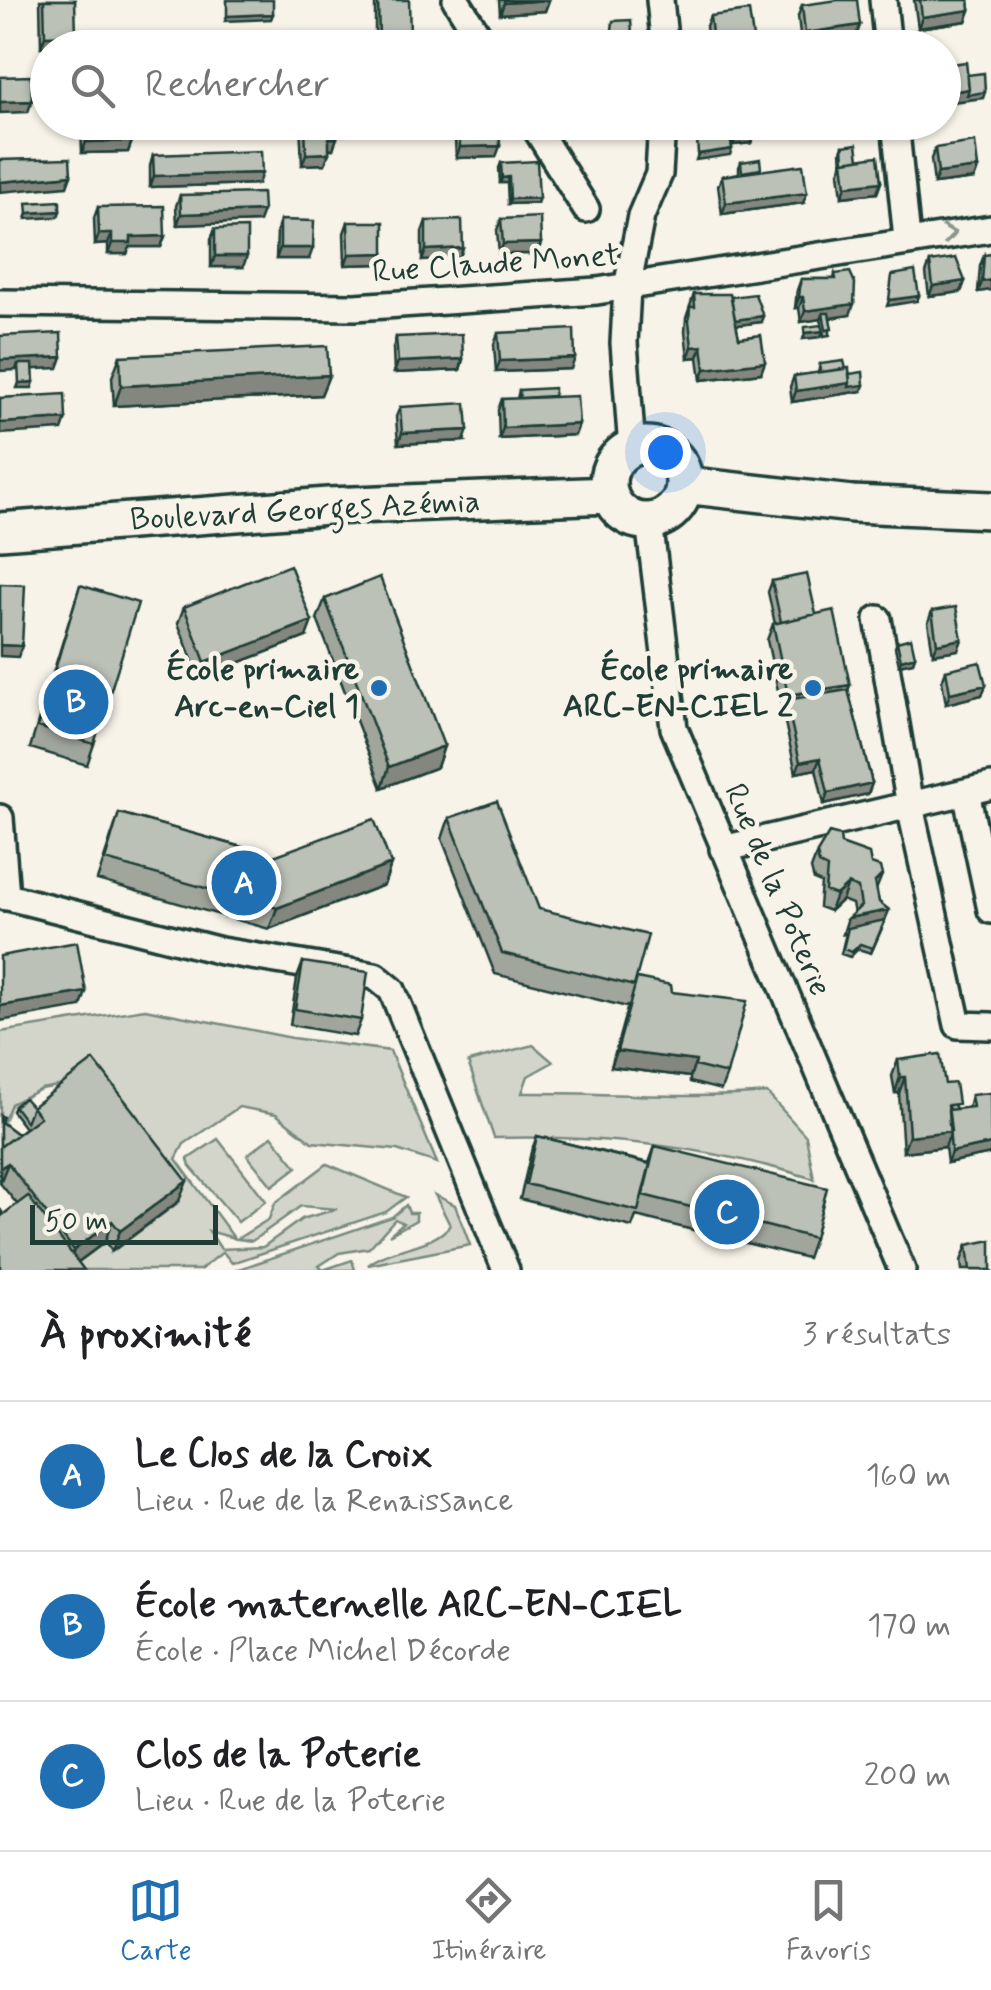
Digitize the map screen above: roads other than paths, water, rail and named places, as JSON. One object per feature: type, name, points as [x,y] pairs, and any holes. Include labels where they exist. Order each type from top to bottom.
[{"type":"street","points":[[456,0],[475,30]]},
{"type":"street","points":[[660,0],[664,30]]},
{"type":"street","points":[[883,0],[886,30]]},
{"type":"street","points":[[543,140],[586,208]]},
{"type":"street","points":[[632,449],[624,344],[627,288],[641,216],[659,174],[661,140]]},
{"type":"street","points":[[898,140],[907,239]]},
{"type":"street","name":"Rue Claude Monet","points":[[0,303],[355,306],[627,288],[907,239],[991,229]]},
{"type":"street","points":[[649,446],[668,452],[681,468],[684,485],[674,510],[649,521],[629,517],[610,494],[612,468],[632,449],[649,446]]},
{"type":"street","points":[[684,485],[852,504],[991,510]]},
{"type":"street","name":"Boulevard Georges Azémia","points":[[0,531],[328,506],[610,494]]},
{"type":"street","name":"Rue de la Poterie","points":[[649,521],[674,728],[902,1270]]},
{"type":"street","points":[[878,619],[910,806],[958,1025],[991,1026]]},
{"type":"street","points":[[724,850],[979,789],[991,910]]},
{"type":"street","points":[[0,818],[3,896],[221,950],[375,976],[392,990],[506,1270]]},
{"type":"place","name":"École primaire Arc-en-Ciel 1","points":[[379,688]]},
{"type":"place","name":"École primaire ARC-EN-CIEL 2","points":[[813,688]]},
{"type":"place","name":"École maternelle ARC-EN-CIEL","points":[[76,702]]},
{"type":"place","name":"Le Clos de la Croix","points":[[244,883]]},
{"type":"place","name":"Clos de la Poterie","points":[[727,1212]]}]
